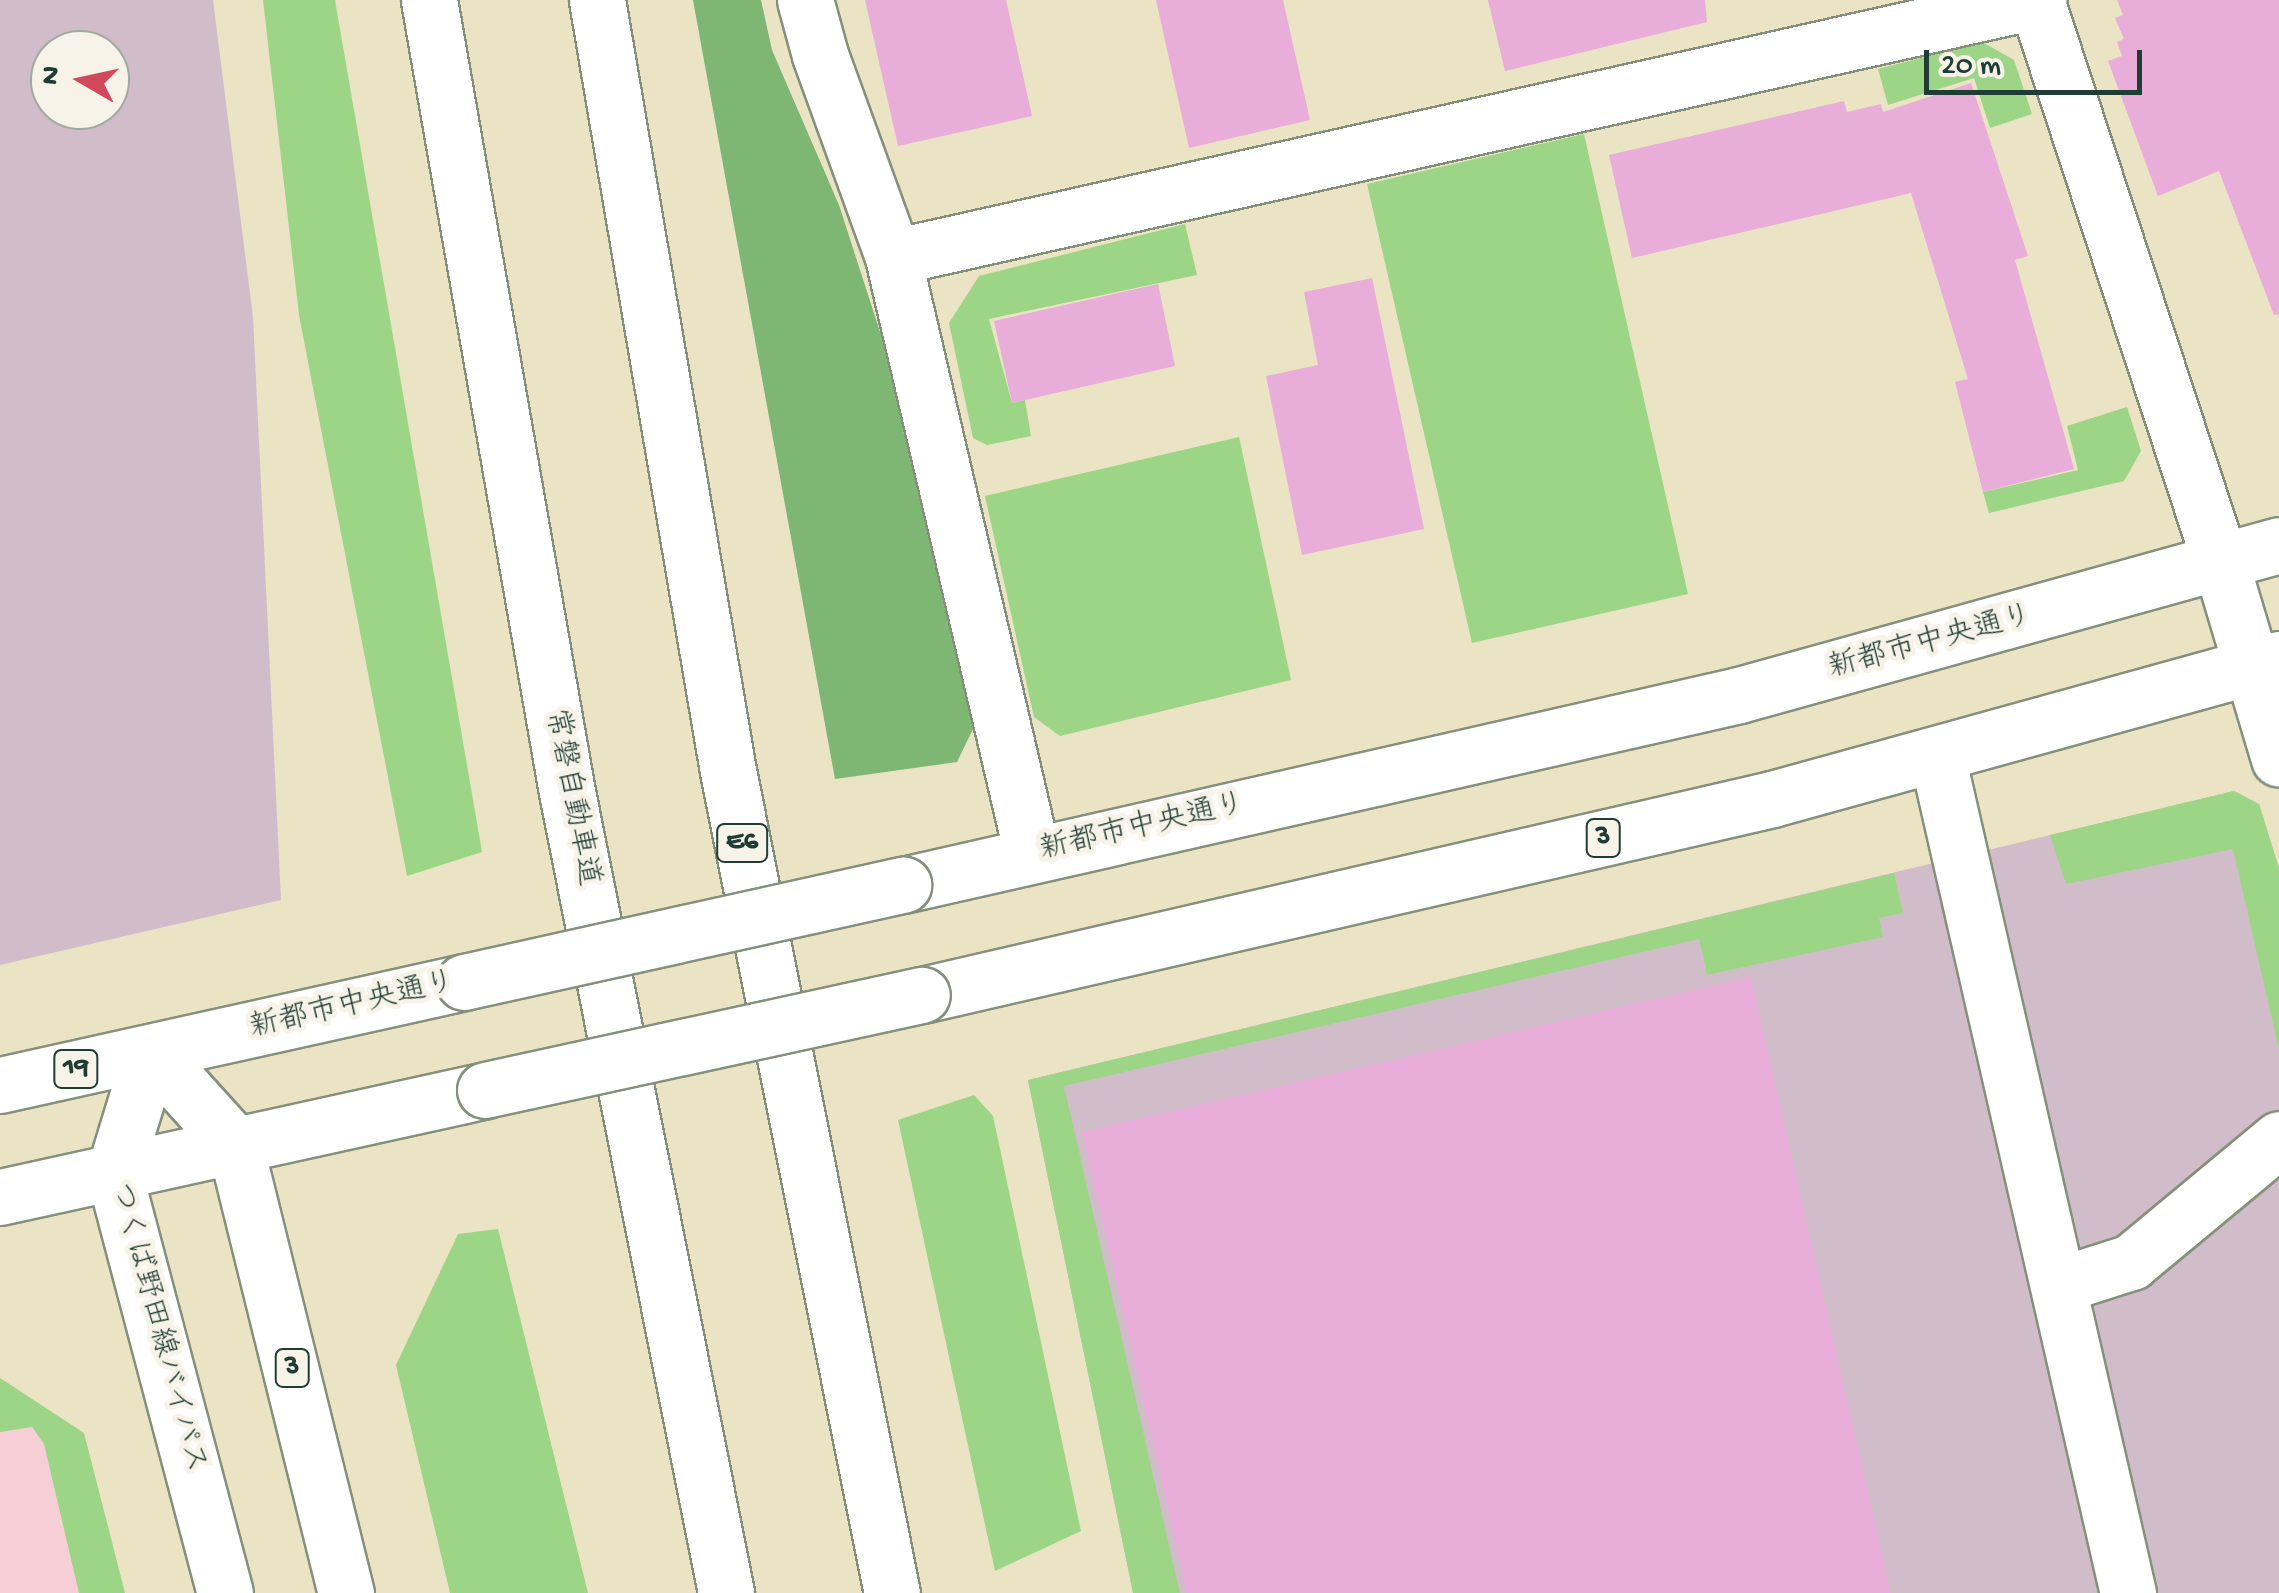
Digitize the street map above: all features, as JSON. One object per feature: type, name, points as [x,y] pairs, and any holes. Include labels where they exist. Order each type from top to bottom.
[{"type":"main road","name":"常磐自動車道","points":[[428,0],[568,792],[726,1593]]},
{"type":"main road","name":"E6","points":[[598,0],[728,771],[892,1593]]},
{"type":"main road","points":[[805,0],[820,55],[894,257],[1032,854]]},
{"type":"main road","points":[[894,257],[2037,1],[2221,564],[2266,663],[2279,759]]},
{"type":"main road","name":"新都市中央通り","points":[[0,1085],[1739,696],[2221,564],[2279,544]]},
{"type":"main road","name":"3","points":[[235,1145],[922,995],[1772,799],[2266,663]]},
{"type":"main road","points":[[1937,756],[2128,1593]]},
{"type":"main road","name":"3","points":[[151,1052],[235,1145],[346,1593]]},
{"type":"main road","name":"つくば野田線バイパス","points":[[151,1052],[114,1172],[226,1593]]},
{"type":"main road","points":[[2058,1286],[2131,1262],[2279,1139]]},
{"type":"main road","points":[[0,1197],[235,1145]]},
{"type":"shaded area","points":[[0,0],[213,0],[253,317],[281,900],[0,965]]},
{"type":"shaded area","points":[[2234,791],[2259,804],[2279,868],[2279,1593],[1133,1593],[1028,1080]]},
{"type":"shaded area","points":[[0,1378],[84,1433],[125,1593],[0,1593]]},
{"type":"green space","points":[[263,0],[335,0],[482,852],[407,876],[299,315]]},
{"type":"green space","points":[[693,0],[761,0],[772,50],[839,205],[881,335],[973,729],[957,762],[835,779]]},
{"type":"green space","points":[[1982,42],[2014,60],[2032,114],[1990,128],[1974,78],[1888,105],[1878,69]]},
{"type":"green space","points":[[1584,134],[1688,594],[1472,643],[1367,184]]},
{"type":"green space","points":[[1185,224],[1197,275],[989,319],[1012,403],[1025,400],[1031,436],[987,445],[973,438],[949,323],[979,276]]},
{"type":"green space","points":[[2127,407],[2141,451],[2124,481],[1989,513],[1983,492],[2078,470],[2067,426]]},
{"type":"green space","points":[[1239,437],[1291,680],[1060,736],[1034,717],[985,496]]},
{"type":"green space","points":[[2234,791],[2259,804],[2279,868],[2279,1050],[2233,849],[2066,884],[2050,835]]},
{"type":"green space","points":[[1894,873],[1903,913],[1879,918],[1883,937],[1707,975],[1699,939],[1064,1086],[1180,1593],[1133,1593],[1028,1080]]},
{"type":"green space","points":[[974,1095],[993,1116],[1081,1531],[995,1571],[898,1120]]},
{"type":"green space","points":[[498,1229],[588,1593],[450,1593],[396,1365],[458,1234]]},
{"type":"green space","points":[[0,1378],[84,1433],[125,1593],[79,1593],[44,1444],[32,1427],[0,1432]]},
{"type":"building","points":[[865,0],[1006,0],[1032,116],[898,146]]},
{"type":"building","points":[[1156,0],[1283,0],[1310,120],[1189,148]]},
{"type":"building","points":[[1488,0],[1705,0],[1707,22],[1505,71]]},
{"type":"building","points":[[2117,0],[2279,0],[2279,314],[2274,315],[2219,171],[2158,196],[2108,61],[2122,56],[2117,42],[2124,39],[2115,18],[2123,15]]},
{"type":"building","points":[[1971,83],[2028,256],[2015,260],[2074,469],[1983,492],[1955,382],[1968,379],[1911,193],[1632,258],[1609,155],[1844,101],[1847,112],[1881,104],[1883,112]]},
{"type":"building","points":[[1372,278],[1424,529],[1302,555],[1266,376],[1318,365],[1304,292]]},
{"type":"building","points":[[1158,284],[1175,366],[1012,403],[994,321]]},
{"type":"building","points":[[1751,977],[1891,1593],[1187,1593],[1082,1132]]}]
